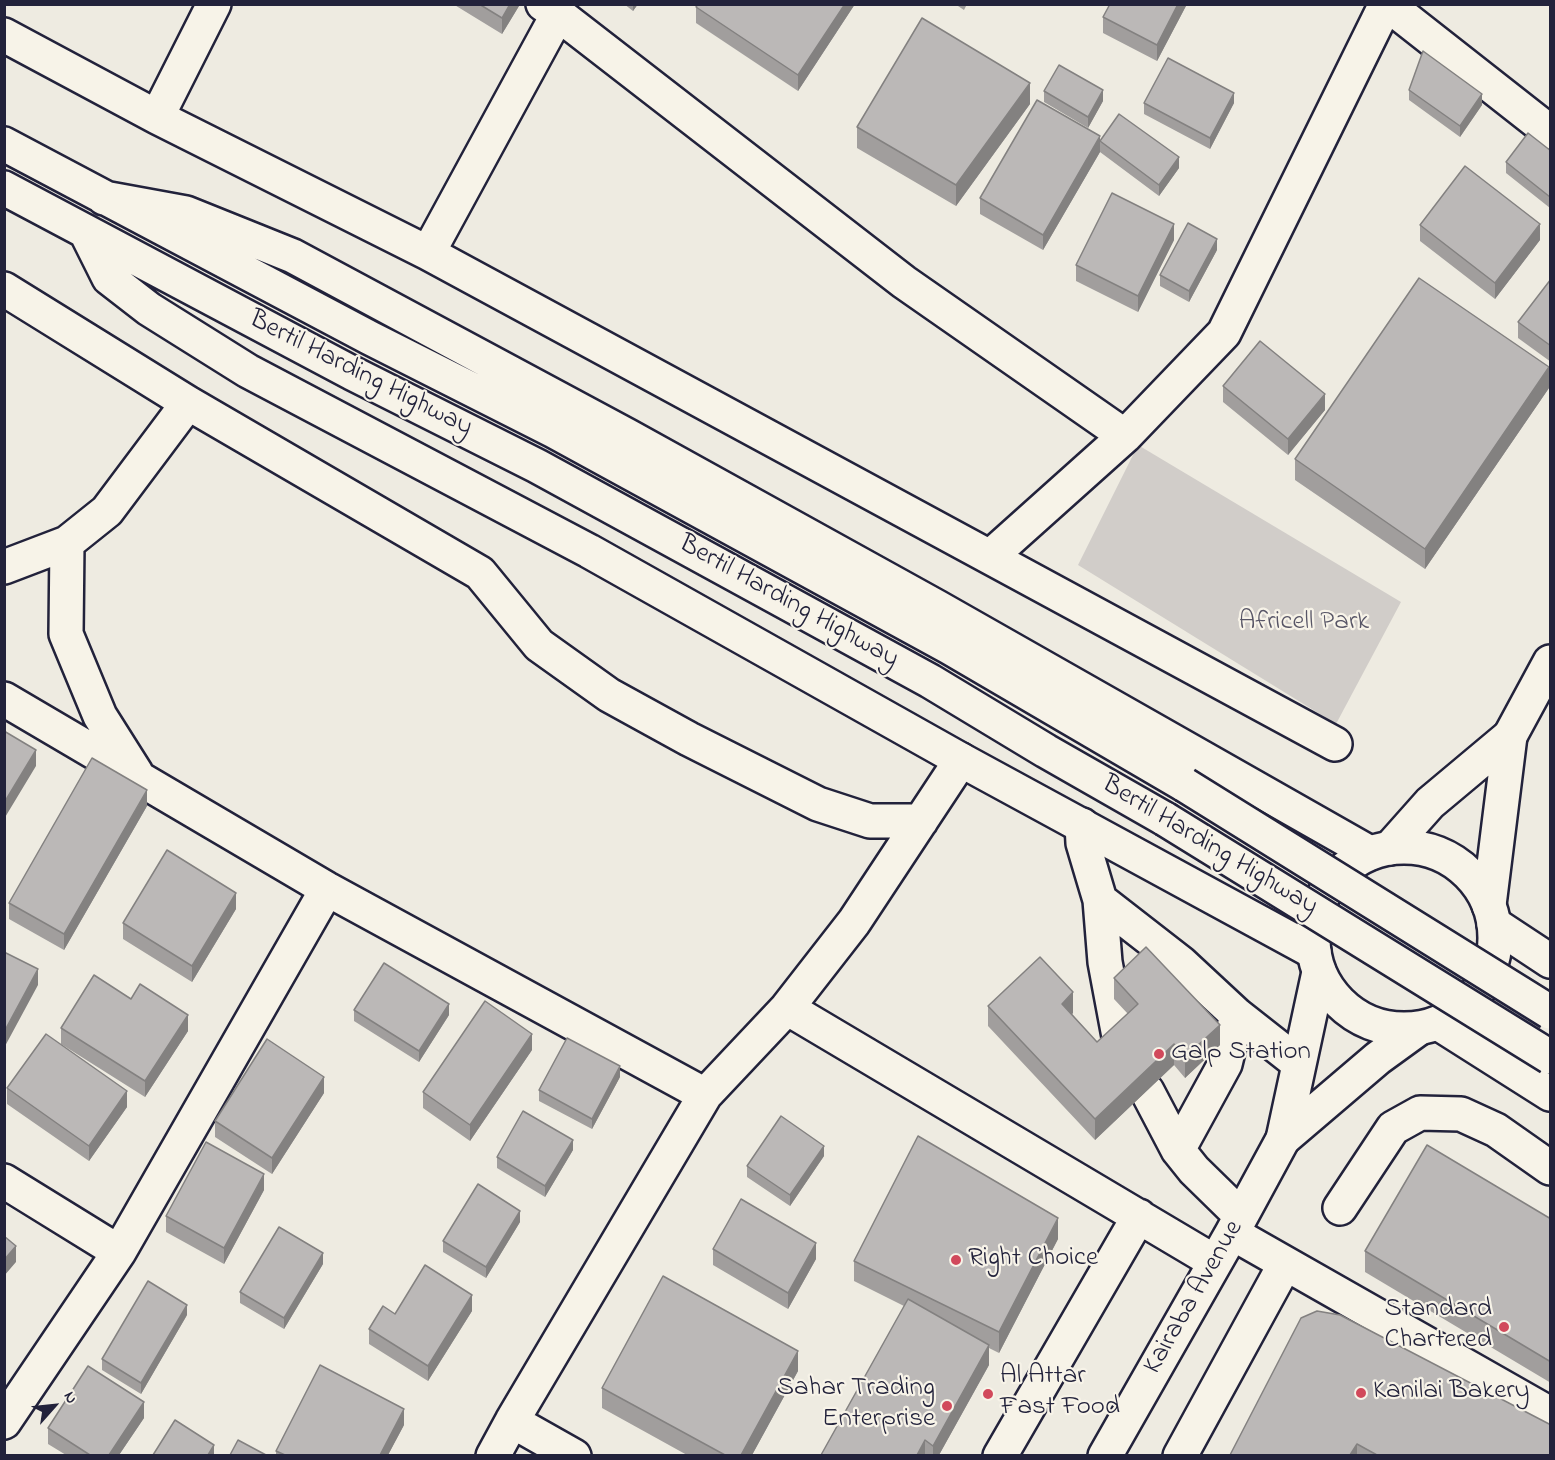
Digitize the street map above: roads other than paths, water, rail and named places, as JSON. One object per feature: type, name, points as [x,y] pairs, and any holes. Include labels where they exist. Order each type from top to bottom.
[{"type":"street","points":[[157,117],[214,4]]},
{"type":"street","points":[[991,556],[1125,436],[1224,333],[1386,4],[1551,132]]},
{"type":"street","points":[[428,253],[551,9],[904,282],[1125,436]]},
{"type":"street","points":[[4,35],[157,117],[428,253],[1335,744]]},
{"type":"street","name":"Bertil Harding Highway","points":[[4,144],[370,338],[554,431],[949,647],[1185,785],[1551,1012]]},
{"type":"street","name":"Bertil Harding Highway","points":[[4,188],[352,373],[537,466],[930,681],[1165,819],[1551,1057]]},
{"type":"street","points":[[104,198],[186,213],[293,256],[628,436],[1380,850]]},
{"type":"street","points":[[86,232],[109,278],[149,309],[248,371],[589,551],[961,760],[1082,825],[1316,962],[1329,990],[1342,1006],[1359,1018],[1378,1026],[1398,1030],[1428,1026],[1551,1094]]},
{"type":"street","points":[[4,289],[188,403],[480,573],[539,645],[609,695],[689,739],[818,804],[870,821],[921,820]]},
{"type":"street","points":[[4,567],[68,543],[106,511],[188,403]]},
{"type":"street","points":[[68,543],[66,634],[100,716],[140,779]]},
{"type":"street","points":[[1380,850],[1430,803],[1510,736],[1551,662]]},
{"type":"street","points":[[4,699],[327,889],[705,1095]]},
{"type":"street","points":[[1282,1139],[1378,1059],[1428,1026],[1456,1014],[1472,1001],[1484,984],[1492,965],[1496,945],[1492,915],[1510,736]]},
{"type":"street","points":[[493,1455],[705,1095],[787,1008],[854,922],[961,760]]},
{"type":"street","points":[[1082,825],[1083,843],[1100,900],[1106,962],[1120,1042]]},
{"type":"street","points":[[1282,1139],[1316,962],[1313,932],[1317,911],[1324,893],[1336,876],[1352,863],[1380,850],[1410,846],[1431,850],[1449,859],[1473,879],[1492,915],[1551,961]]},
{"type":"street","points":[[4,1422],[119,1252],[327,889]]},
{"type":"street","points":[[1100,900],[1181,963],[1237,1015],[1298,1063]]},
{"type":"street","points":[[787,1008],[1215,1262]]},
{"type":"street","points":[[1178,1150],[1225,1064],[1237,1015]]},
{"type":"street","points":[[1147,1091],[1178,1150],[1237,1225],[1285,1264],[1551,1414]]},
{"type":"street","points":[[1340,1208],[1393,1128],[1420,1113],[1461,1114],[1496,1130],[1551,1168]]},
{"type":"street","name":"Kairaba Avenue","points":[[1105,1455],[1237,1225],[1282,1139]]},
{"type":"street","points":[[4,1181],[119,1252]]},
{"type":"street","points":[[1000,1455],[1139,1216]]},
{"type":"street","points":[[1180,1455],[1285,1264]]},
{"type":"street","points":[[512,1421],[574,1455]]},
{"type":"place","name":"Galp Station","points":[[1159,1054]]},
{"type":"place","name":"Right Choice","points":[[956,1260]]},
{"type":"place","name":"Standard Chartered","points":[[1504,1327]]},
{"type":"place","name":"Kanilai Bakery","points":[[1361,1393]]},
{"type":"place","name":"Al Attar Fast Food","points":[[988,1394]]},
{"type":"place","name":"Sahar Trading Enterprise","points":[[947,1406]]},
{"type":"park label","name":"Africell Park","points":[[1304,624]]}]
